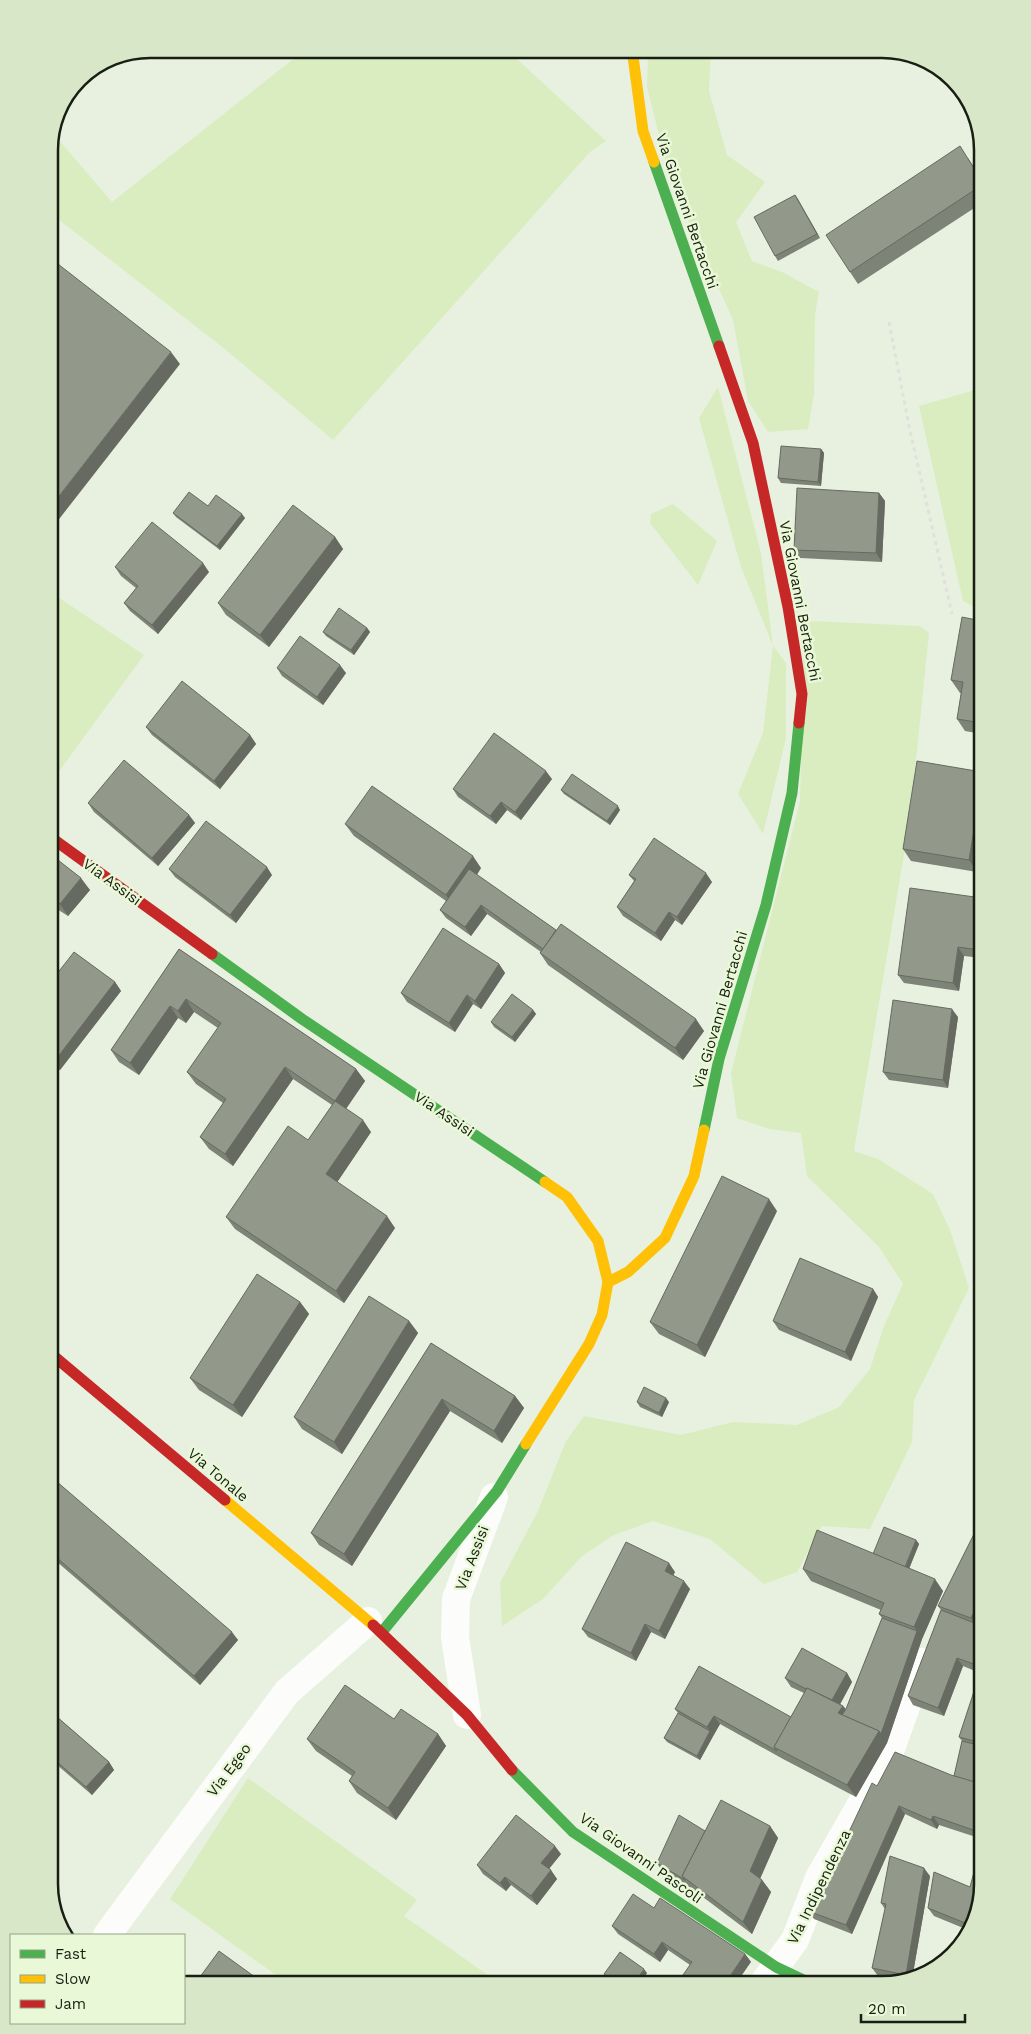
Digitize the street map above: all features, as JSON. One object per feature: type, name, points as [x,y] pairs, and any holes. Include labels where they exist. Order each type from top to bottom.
[{"type":"street","name":"Via Giovanni Bertacchi","points":[[608,1282],[628,1272],[666,1238],[694,1176],[719,1059],[766,905],[792,793],[802,694],[788,607],[753,443],[643,131],[633,58]]},
{"type":"street","name":"Via Assisi","points":[[58,843],[302,1019],[567,1197],[598,1242],[608,1282],[602,1315],[589,1344],[497,1491],[375,1626]]},
{"type":"street","name":"Via Tonale","points":[[58,1360],[375,1626]]},
{"type":"street","name":"Via Assisi","points":[[468,1715],[455,1637],[456,1599],[497,1491]]},
{"type":"street","name":"Via Giovanni Pascoli","points":[[375,1626],[468,1715],[509,1767],[573,1832],[769,1976]]},
{"type":"street","name":"Via Egeo","points":[[107,1934],[287,1692],[375,1626]]},
{"type":"street","name":"Via Indipendenza","points":[[769,1976],[795,1940],[819,1878],[888,1757],[930,1642]]},
{"type":"path","points":[[889,322],[910,431],[952,614]]},
{"type":"green space","points":[[295,58],[516,58],[606,141],[590,152],[333,440],[226,350],[58,219],[58,139],[112,202]]},
{"type":"green space","points":[[648,58],[711,58],[709,91],[727,155],[765,182],[736,222],[752,261],[782,272],[819,292],[815,314],[814,394],[808,429],[768,432],[748,401],[733,320],[670,179],[647,87]]},
{"type":"green space","points":[[718,387],[761,553],[773,646],[741,567],[699,418]]},
{"type":"green space","points":[[974,390],[974,607],[963,601],[919,406]]},
{"type":"green space","points":[[673,504],[717,541],[698,585],[650,523],[651,514]]},
{"type":"green space","points":[[58,597],[144,655],[58,773]]},
{"type":"green space","points":[[812,621],[920,626],[929,633],[910,819],[854,1151],[878,1159],[933,1194],[950,1230],[969,1288],[914,1400],[912,1442],[870,1529],[822,1526],[797,1572],[764,1584],[710,1539],[653,1521],[614,1535],[582,1556],[543,1599],[502,1626],[500,1583],[538,1511],[566,1441],[584,1416],[681,1435],[733,1422],[797,1425],[839,1407],[870,1369],[884,1326],[903,1284],[879,1247],[807,1176],[801,1133],[769,1129],[737,1118],[731,1073],[800,801],[804,627]]},
{"type":"green space","points":[[773,646],[786,663],[786,738],[763,834],[738,794],[763,733]]},
{"type":"green space","points":[[248,1778],[417,1900],[404,1916],[489,1976],[277,1976],[170,1899]]},
{"type":"building","points":[[960,146],[974,168],[974,190],[850,272],[826,235]]},
{"type":"building","points":[[795,195],[817,234],[775,256],[754,217]]},
{"type":"building","points":[[58,264],[171,352],[58,497]]},
{"type":"building","points":[[781,446],[821,449],[818,482],[778,478]]},
{"type":"building","points":[[797,488],[879,493],[876,553],[794,550]]},
{"type":"building","points":[[189,492],[208,506],[216,495],[242,514],[217,546],[173,513]]},
{"type":"building","points":[[293,505],[335,537],[260,635],[218,603]]},
{"type":"building","points":[[152,522],[203,563],[152,625],[124,603],[138,586],[115,567]]},
{"type":"building","points":[[339,608],[367,628],[351,650],[323,632]]},
{"type":"building","points":[[962,617],[974,619],[974,722],[957,719],[963,682],[951,680]]},
{"type":"building","points":[[300,636],[340,665],[317,697],[277,668]]},
{"type":"building","points":[[182,681],[250,735],[214,781],[146,727]]},
{"type":"building","points":[[494,733],[546,771],[515,812],[501,802],[490,816],[453,789]]},
{"type":"building","points":[[124,760],[189,815],[152,858],[88,803]]},
{"type":"building","points":[[917,761],[974,771],[974,829],[969,860],[903,849]]},
{"type":"building","points":[[572,774],[618,806],[607,821],[561,790]]},
{"type":"building","points":[[372,786],[473,856],[446,895],[345,824]]},
{"type":"building","points":[[206,821],[267,867],[230,915],[169,869]]},
{"type":"building","points":[[654,838],[706,873],[677,917],[669,912],[655,933],[617,907],[636,879],[629,875]]},
{"type":"building","points":[[58,860],[81,878],[60,904],[58,903]]},
{"type":"building","points":[[469,869],[556,930],[543,949],[481,905],[465,927],[440,910]]},
{"type":"building","points":[[910,888],[974,897],[974,949],[958,947],[953,983],[898,975]]},
{"type":"building","points":[[561,924],[696,1019],[675,1048],[540,953]]},
{"type":"building","points":[[443,928],[499,964],[475,1001],[467,995],[449,1023],[401,993]]},
{"type":"building","points":[[179,949],[356,1069],[335,1101],[285,1067],[225,1154],[200,1137],[226,1099],[187,1072],[221,1023],[186,999],[178,1011],[170,1006],[130,1063],[111,1050]]},
{"type":"building","points":[[74,952],[115,982],[58,1057],[58,972]]},
{"type":"building","points":[[512,994],[533,1010],[512,1037],[491,1022]]},
{"type":"building","points":[[893,1000],[952,1009],[943,1080],[883,1072]]},
{"type":"building","points":[[335,1101],[363,1120],[326,1174],[387,1216],[336,1291],[226,1217],[288,1126],[308,1140]]},
{"type":"building","points":[[722,1176],[769,1199],[697,1345],[650,1322]]},
{"type":"building","points":[[800,1258],[873,1289],[845,1352],[773,1321]]},
{"type":"building","points":[[257,1274],[300,1302],[233,1405],[190,1378]]},
{"type":"building","points":[[369,1296],[409,1321],[334,1442],[294,1417]]},
{"type":"building","points":[[431,1343],[515,1396],[494,1431],[442,1399],[344,1554],[311,1533]]},
{"type":"building","points":[[644,1387],[666,1398],[659,1413],[637,1402]]},
{"type":"building","points":[[58,1483],[232,1632],[194,1676],[58,1559]]},
{"type":"building","points":[[884,1527],[916,1540],[905,1567],[873,1554]]},
{"type":"building","points":[[817,1530],[935,1579],[914,1627],[879,1614],[884,1603],[803,1569]]},
{"type":"building","points":[[974,1534],[974,1612],[971,1618],[938,1606]]},
{"type":"building","points":[[626,1542],[669,1563],[665,1571],[684,1581],[659,1631],[645,1624],[631,1653],[582,1629]]},
{"type":"building","points":[[941,1610],[974,1623],[974,1664],[957,1658],[938,1708],[908,1696]]},
{"type":"building","points":[[882,1618],[917,1631],[881,1734],[879,1731],[842,1715]]},
{"type":"building","points":[[802,1648],[847,1673],[832,1700],[785,1678]]},
{"type":"building","points":[[699,1666],[791,1717],[774,1747],[777,1751],[714,1716],[707,1727],[675,1709]]},
{"type":"building","points":[[345,1685],[394,1719],[401,1709],[438,1734],[388,1808],[349,1781],[355,1772],[307,1739]]},
{"type":"building","points":[[807,1688],[843,1706],[838,1713],[879,1731],[847,1785],[774,1747]]},
{"type":"building","points":[[974,1691],[974,1741],[959,1737]]},
{"type":"building","points":[[678,1713],[710,1731],[697,1756],[664,1738]]},
{"type":"building","points":[[58,1718],[109,1762],[86,1787],[58,1763]]},
{"type":"building","points":[[962,1741],[974,1744],[974,1782],[954,1776]]},
{"type":"building","points":[[895,1752],[951,1775],[974,1782],[974,1830],[933,1816],[931,1820],[899,1806],[846,1925],[808,1911],[841,1834],[847,1836],[872,1783],[877,1786]]},
{"type":"building","points":[[721,1800],[770,1826],[750,1871],[762,1880],[743,1922],[682,1876]]},
{"type":"building","points":[[516,1815],[555,1846],[541,1863],[551,1870],[531,1896],[505,1877],[500,1883],[477,1865]]},
{"type":"building","points":[[679,1815],[705,1831],[682,1876],[685,1880],[657,1863]]},
{"type":"building","points":[[890,1856],[924,1868],[906,1973],[903,1974],[872,1968],[886,1904],[881,1903]]},
{"type":"building","points":[[934,1872],[970,1887],[974,1872],[973,1897],[965,1923],[928,1908]]},
{"type":"building","points":[[633,1894],[654,1908],[660,1898],[745,1954],[730,1976],[682,1976],[692,1962],[662,1942],[654,1954],[612,1926]]},
{"type":"building","points":[[219,1951],[254,1976],[201,1976]]},
{"type":"building","points":[[620,1952],[644,1969],[639,1976],[607,1976],[604,1974]]},
{"type":"traffic: fast","points":[[654,162],[719,346]]},
{"type":"traffic: fast","points":[[704,1130],[719,1059],[766,905],[792,793],[799,723]]},
{"type":"traffic: fast","points":[[212,954],[302,1019],[545,1182]]},
{"type":"traffic: fast","points":[[382,1632],[497,1491],[526,1444]]},
{"type":"traffic: fast","points":[[512,1770],[573,1832],[776,1967],[795,1976]]},
{"type":"traffic: slow","points":[[633,58],[643,131],[654,162]]},
{"type":"traffic: slow","points":[[608,1282],[628,1272],[665,1238],[694,1176],[704,1130]]},
{"type":"traffic: slow","points":[[526,1444],[589,1344],[602,1315],[608,1282],[598,1241],[567,1197],[545,1182]]},
{"type":"traffic: slow","points":[[225,1500],[373,1625]]},
{"type":"traffic: jam","points":[[719,346],[753,443],[788,607],[802,694],[799,723]]},
{"type":"traffic: jam","points":[[58,843],[212,954]]},
{"type":"traffic: jam","points":[[58,1360],[225,1500]]},
{"type":"traffic: jam","points":[[373,1625],[467,1715],[512,1770]]}]
